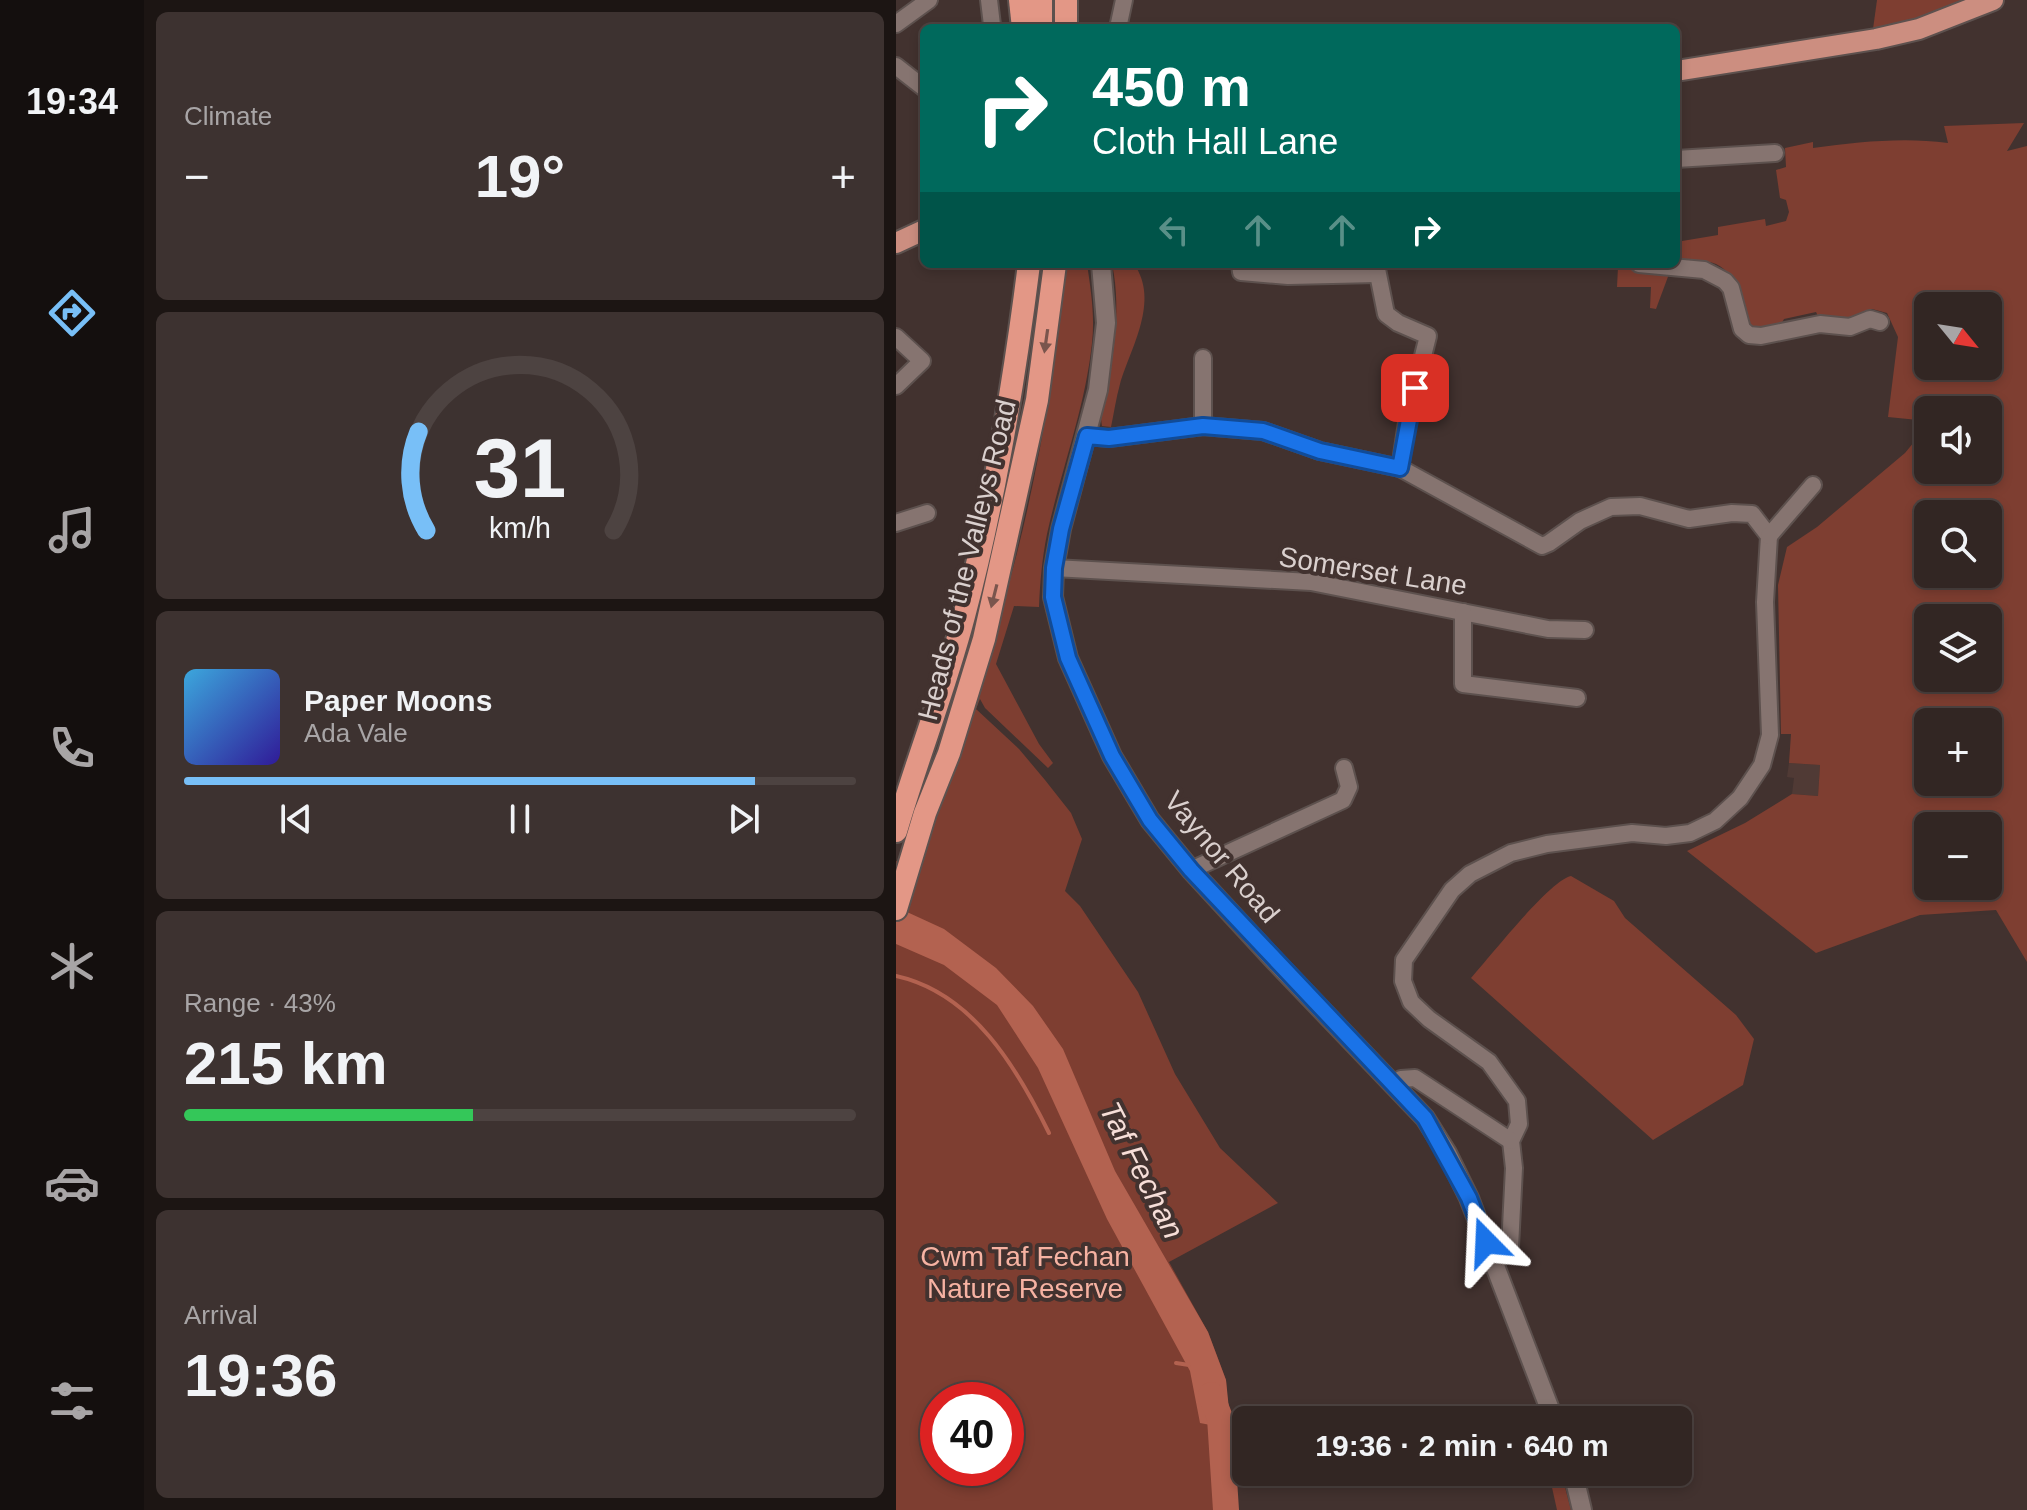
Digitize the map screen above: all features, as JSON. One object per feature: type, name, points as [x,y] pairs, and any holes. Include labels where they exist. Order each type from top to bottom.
[{"type":"highway","points":[[1020,0],[1023,24]]},
{"type":"highway","points":[[1041,0],[1041,24]]},
{"type":"highway","points":[[1066,0],[1066,24]]},
{"type":"highway","name":"Heads of the Valleys Road","points":[[896,909],[914,810],[991,507],[1028,268]]},
{"type":"highway","name":"Heads of the Valleys Road","points":[[896,831],[914,810],[949,753],[975,667],[1012,523],[1037,400],[1054,268]]},
{"type":"main road","points":[[1680,70],[1876,39],[1919,29],[1993,0]]},
{"type":"main road","points":[[896,243],[920,232]]},
{"type":"street","points":[[896,24],[929,0]]},
{"type":"street","points":[[989,0],[992,24]]},
{"type":"street","points":[[1119,24],[1124,0]]},
{"type":"street","points":[[896,66],[920,85]]},
{"type":"street","points":[[1680,159],[1775,153]]},
{"type":"street","name":"Vaynor Road","points":[[1101,268],[1106,323],[1104,353],[1054,568],[1053,597],[1065,647],[1112,756],[1150,820],[1191,870],[1274,960],[1425,1118],[1447,1153],[1469,1198],[1549,1406]]},
{"type":"street","points":[[1240,268],[1241,272],[1288,276],[1376,269],[1386,314],[1398,323],[1428,336],[1408,416],[1400,468]]},
{"type":"street","points":[[1680,268],[1704,270],[1725,281],[1735,300],[1742,329],[1749,335],[1761,336],[1820,324],[1850,327],[1870,319],[1880,322]]},
{"type":"street","points":[[896,337],[922,361],[896,386]]},
{"type":"street","points":[[1203,358],[1203,426]]},
{"type":"street","points":[[1087,436],[1109,438],[1203,426],[1263,431],[1320,451],[1400,468],[1542,546],[1601,510],[1630,504],[1689,519],[1732,513],[1752,514],[1769,536]]},
{"type":"street","points":[[1495,1264],[1510,1247],[1514,1168],[1511,1141],[1519,1124],[1517,1101],[1489,1062],[1429,1019],[1411,1002],[1403,981],[1404,960],[1452,890],[1470,874],[1511,853],[1547,844],[1632,833],[1666,836],[1690,833],[1715,821],[1740,798],[1762,765],[1770,735],[1765,602],[1769,536],[1813,485]]},
{"type":"street","points":[[896,523],[927,513]]},
{"type":"street","name":"Somerset Lane","points":[[1054,568],[1311,582],[1548,629],[1585,630]]},
{"type":"street","points":[[1463,612],[1463,684],[1577,698]]},
{"type":"street","points":[[1191,870],[1335,806],[1343,800],[1349,787],[1344,768]]},
{"type":"street","points":[[1395,1084],[1401,1079],[1415,1078],[1511,1141]]},
{"type":"street","points":[[1576,1486],[1582,1510]]},
{"type":"shaded area","points":[[1789,763],[1820,765],[1818,796],[1792,794],[1794,778],[1787,777]]},
{"type":"shaded area","points":[[896,911],[907,912],[944,929],[996,968],[1033,1006],[1063,1049],[1115,1171],[1208,1332],[1226,1380],[1231,1429],[1200,1423],[1190,1371],[1107,1219],[1038,1068],[997,1005],[944,965],[896,944]]},
{"type":"green space","points":[[1877,0],[1966,0],[1903,24],[1873,29]]},
{"type":"green space","points":[[2024,123],[2007,151],[2027,146],[2027,962],[1996,910],[1920,915],[1816,953],[1687,851],[1745,823],[1792,794],[1818,796],[1820,765],[1789,763],[1791,734],[1781,734],[1778,585],[1787,547],[1817,527],[1914,442],[1914,484],[2002,484],[2002,396],[1914,396],[1914,420],[1888,417],[1898,337],[1887,313],[1872,309],[1847,320],[1820,320],[1816,312],[1784,319],[1779,328],[1748,328],[1735,283],[1730,276],[1712,262],[1680,261],[1680,241],[1718,235],[1718,227],[1765,219],[1766,226],[1786,221],[1789,212],[1786,200],[1780,198],[1776,170],[1786,167],[1785,148],[1813,142],[1813,148],[1897,140],[1948,143],[1944,126]]},
{"type":"green space","name":"Cwm Taf Fechan Nature Reserve","points":[[1067,268],[1088,268],[1093,323],[1089,368],[1047,534],[1039,607],[1014,606],[996,664],[1039,744],[1053,763],[1048,768],[985,708],[980,699],[976,709],[1019,749],[1071,813],[1082,839],[1065,891],[1080,906],[1138,992],[1175,1074],[1220,1148],[1278,1203],[1169,1262],[1208,1332],[1226,1380],[1235,1510],[896,1510],[896,861],[921,868],[995,632],[1033,481],[1047,409]]},
{"type":"green space","points":[[1113,268],[1136,268],[1144,293],[1144,308],[1120,384],[1111,427],[1102,426],[1101,419],[1112,361],[1116,322]]},
{"type":"green space","points":[[1618,268],[1658,268],[1669,274],[1656,309],[1650,308],[1651,287],[1617,287]]},
{"type":"green space","points":[[1571,876],[1614,901],[1625,918],[1736,1015],[1754,1039],[1743,1085],[1653,1140],[1471,978],[1535,905]]},
{"type":"green space","points":[[1552,1486],[1565,1486],[1571,1510],[1557,1510]]},
{"type":"waterway","points":[[896,976],[923,985],[970,1016],[1007,1059],[1049,1133]]},
{"type":"waterway","points":[[1176,1363],[1189,1365]]},
{"type":"waterway","name":"Taf Fechan","points":[[1211,1395],[1220,1418],[1226,1510]]},
{"type":"route","points":[[1415,388],[1400,468],[1320,451],[1263,431],[1203,426],[1109,438],[1087,436],[1061,529],[1053,597],[1068,658],[1112,756],[1150,820],[1191,870],[1274,960],[1425,1118],[1447,1153],[1486,1242]]}]
